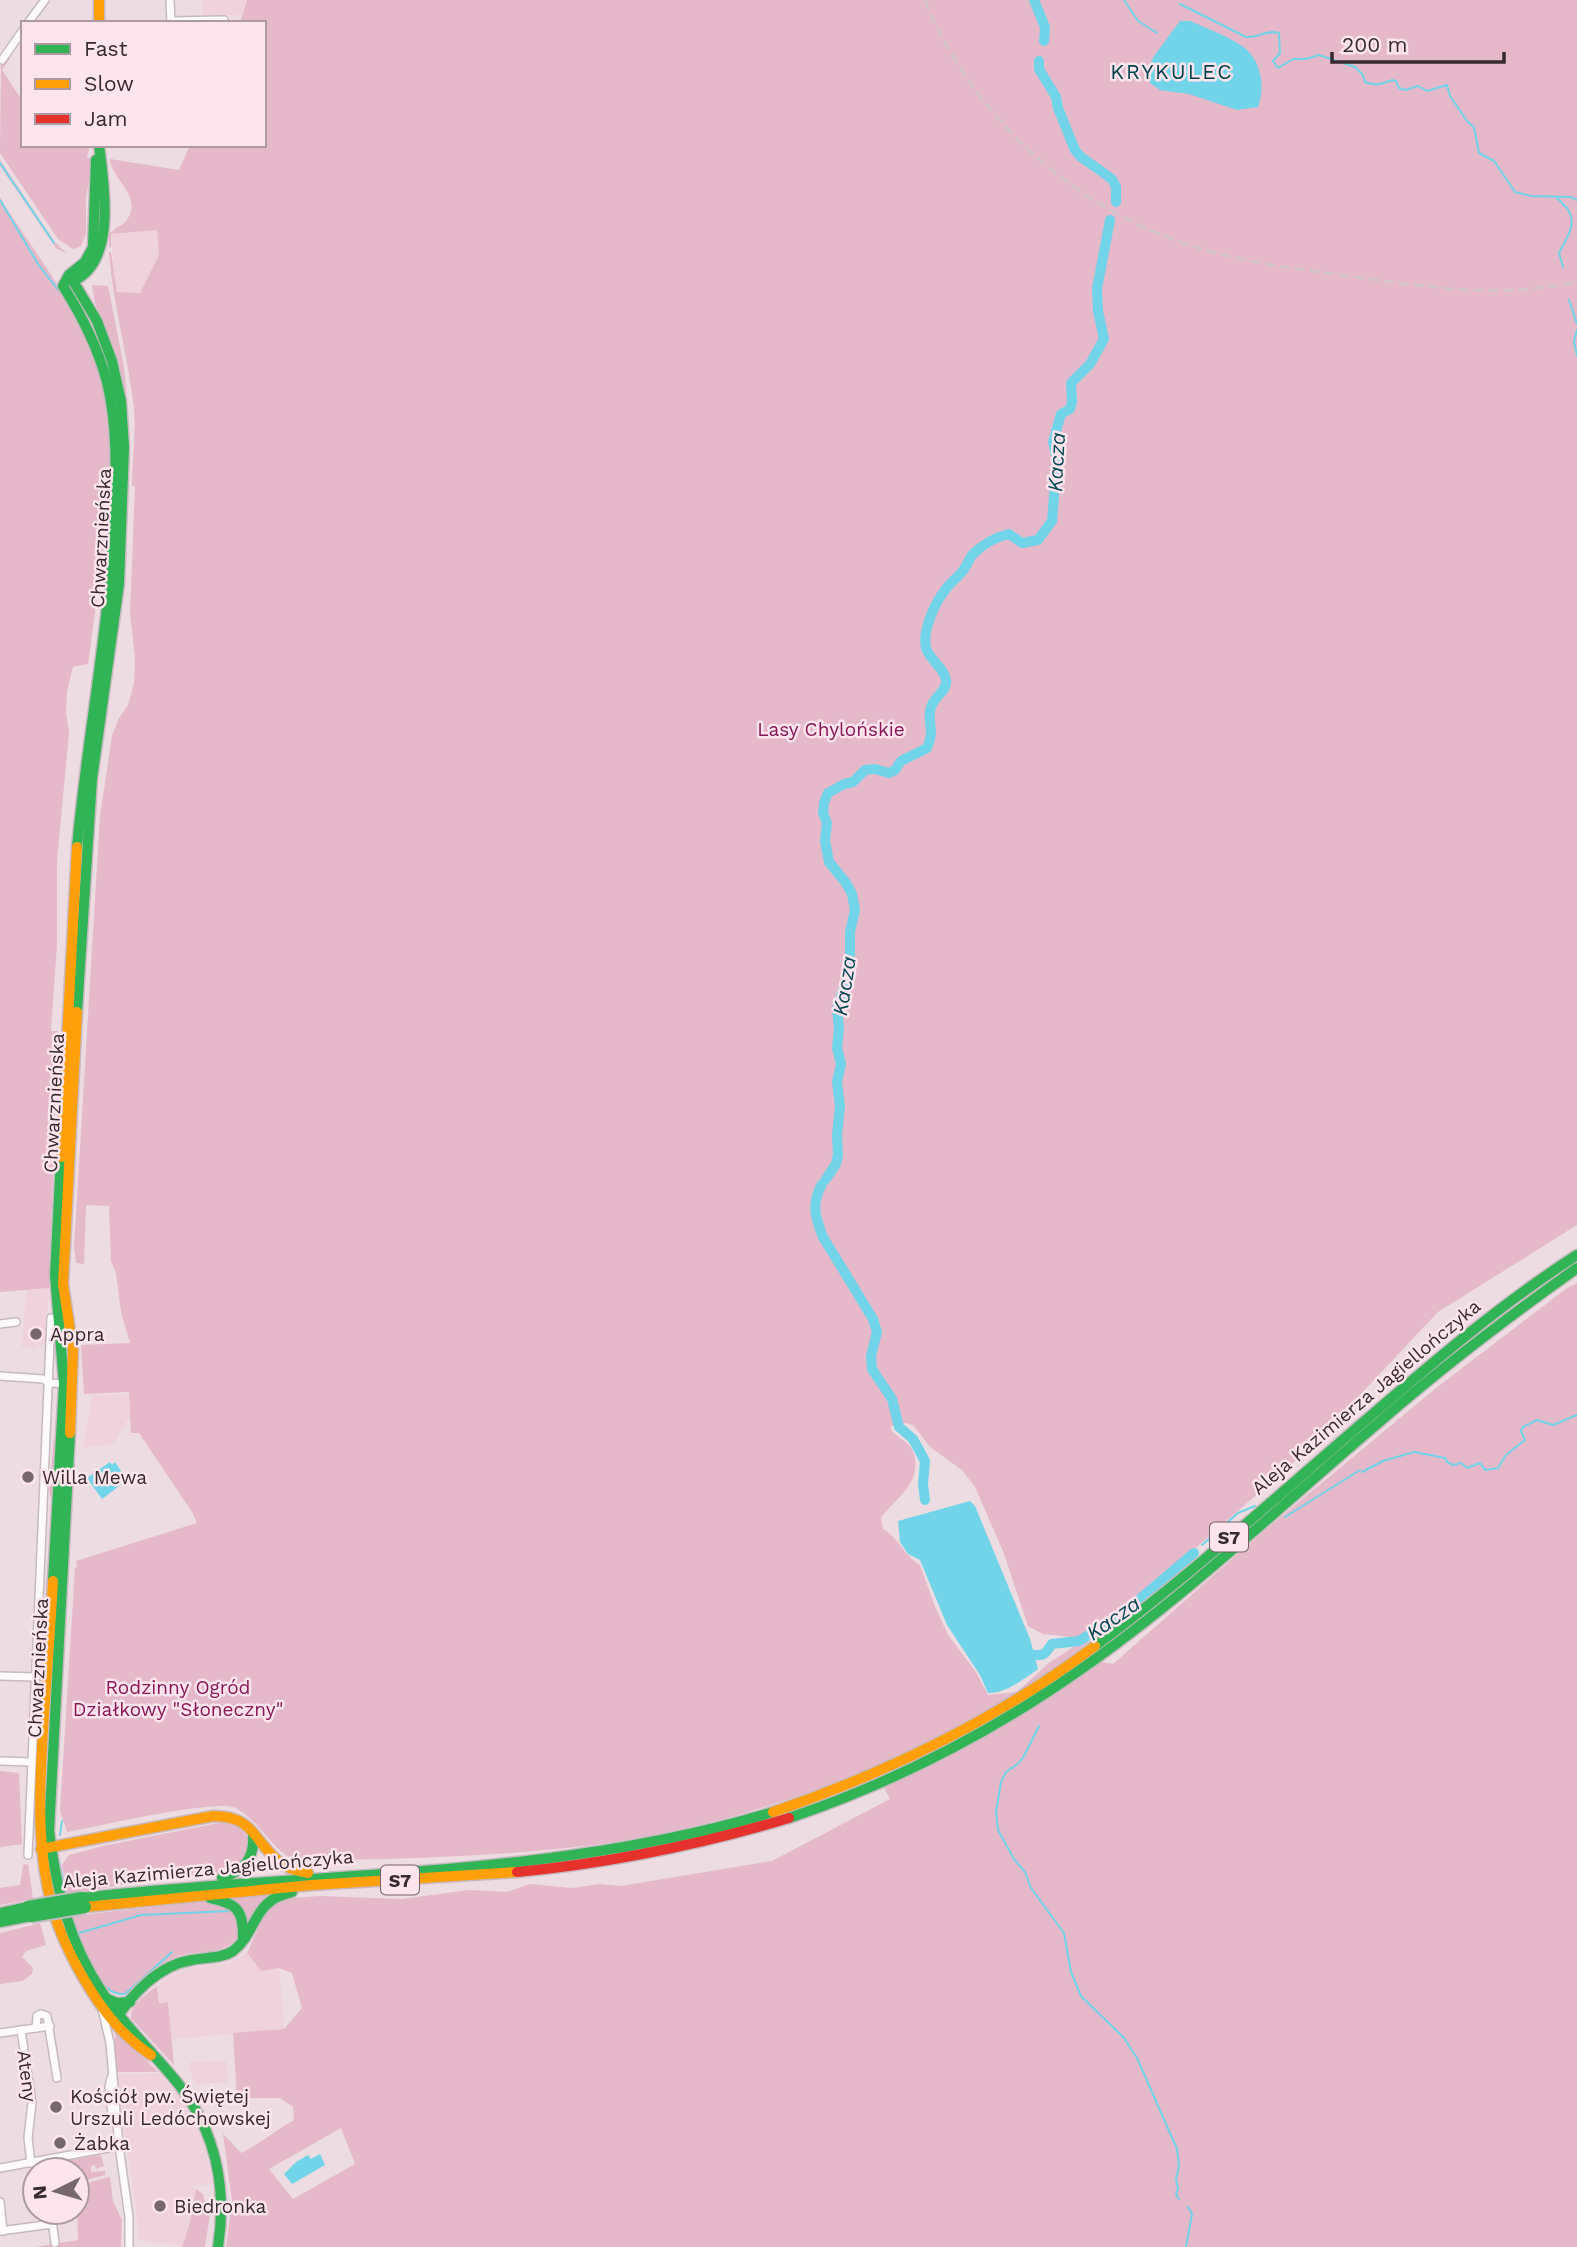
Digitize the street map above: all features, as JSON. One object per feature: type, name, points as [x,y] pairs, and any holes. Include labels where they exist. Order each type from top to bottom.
[{"type":"main road","points":[[99,0],[99,21]]},
{"type":"main road","name":"Chwarznieńska","points":[[98,147],[93,247],[85,262],[69,275],[63,285],[82,317],[98,354],[109,393],[115,431],[114,540],[104,672],[81,801],[76,859],[55,1275],[56,1301],[69,1384],[40,1778],[47,1890],[59,1930],[78,1969],[140,2049],[154,2057],[187,2094],[199,2115],[218,2167],[222,2204],[218,2247]]},
{"type":"main road","name":"Aleja Kazimierza Jagiellończyka","points":[[0,1913],[29,1912],[84,1903],[322,1876],[513,1862],[600,1852],[670,1839],[770,1813],[889,1768],[945,1742],[1045,1682],[1114,1632],[1172,1586],[1458,1341],[1577,1255]]},
{"type":"main road","name":"Aleja Kazimierza Jagiellończyka","points":[[198,1890],[514,1872],[626,1858],[716,1839],[777,1822],[869,1787],[928,1760],[1023,1708],[1124,1638],[1457,1356],[1530,1299],[1577,1268]]},
{"type":"main road","points":[[46,1849],[221,1815],[240,1820],[284,1866],[322,1876]]},
{"type":"main road","points":[[198,1890],[245,1867],[254,1847],[253,1832]]},
{"type":"main road","points":[[116,2018],[156,1976],[173,1964],[224,1955],[237,1948],[262,1910],[274,1898],[312,1885]]},
{"type":"main road","points":[[198,1890],[233,1904],[244,1923],[243,1938]]},
{"type":"main road","name":"Aleja Kazimierza Jagiellończyka","points":[[0,1922],[29,1912]]},
{"type":"main road","points":[[104,2002],[130,2002]]},
{"type":"street","points":[[29,21],[45,0]]},
{"type":"street","points":[[170,0],[171,21]]},
{"type":"street","points":[[198,21],[224,20]]},
{"type":"street","points":[[2,60],[21,33]]},
{"type":"street","name":"Chwarznieńska","points":[[28,1855],[51,1318]]},
{"type":"street","points":[[0,1324],[16,1322]]},
{"type":"street","points":[[0,1376],[69,1384]]},
{"type":"street","points":[[0,1676],[35,1677]]},
{"type":"street","points":[[0,1761],[32,1762]]},
{"type":"street","name":"Chwarznieńska","points":[[104,2002],[129,2217],[129,2247]]},
{"type":"street","points":[[36,2028],[35,2019],[41,2014],[48,2017],[57,2078]]},
{"type":"street","name":"Chwarznieńska","points":[[110,2043],[116,2018]]},
{"type":"street","points":[[0,2033],[50,2026]]},
{"type":"street","name":"Ateny","points":[[21,2030],[32,2103],[28,2137],[30,2156]]},
{"type":"street","points":[[67,2156],[119,2146]]},
{"type":"street","points":[[0,2168],[21,2165]]},
{"type":"street","points":[[0,2202],[2,2231],[38,2226]]},
{"type":"street","points":[[52,2226],[55,2243]]},
{"type":"shaded area","points":[[203,0],[247,0],[242,15],[203,16]]},
{"type":"shaded area","points":[[157,230],[159,255],[140,293],[116,292],[111,234]]},
{"type":"shaded area","points":[[49,1288],[46,1344],[35,1348],[22,1347],[26,1290]]},
{"type":"shaded area","points":[[129,1394],[130,1416],[113,1444],[83,1448],[92,1396]]},
{"type":"shaded area","points":[[247,1953],[261,1971],[279,1968],[284,2029],[172,2039],[168,2002],[160,2002],[158,1986],[170,1977],[191,1968],[230,1963]]},
{"type":"shaded area","points":[[226,2061],[228,2082],[197,2084],[191,2075],[189,2062]]},
{"type":"shaded area","points":[[159,2073],[182,2100],[203,2140],[213,2184],[191,2186],[196,2189],[195,2200],[182,2247],[138,2238],[136,2207],[120,2103],[118,2074]]},
{"type":"green space","name":"Lasy Chylońskie","points":[[247,0],[1577,0],[1577,1225],[1438,1312],[1310,1448],[1071,1657],[1113,1664],[1264,1531],[1436,1388],[1577,1283],[1577,2247],[226,2247],[232,2201],[223,2134],[241,2153],[294,2120],[293,2107],[280,2098],[237,2098],[233,2033],[284,2029],[302,2008],[292,1973],[279,1968],[261,1971],[247,1953],[263,1918],[275,1903],[283,1899],[319,1896],[402,1899],[469,1890],[507,1892],[530,1884],[572,1888],[600,1884],[621,1886],[772,1861],[890,1799],[874,1768],[771,1805],[664,1833],[555,1849],[444,1857],[295,1860],[279,1849],[245,1814],[236,1808],[225,1806],[182,1810],[67,1832],[60,1811],[76,1561],[197,1523],[139,1433],[131,1433],[129,1392],[84,1394],[81,1345],[130,1343],[121,1312],[116,1273],[111,1261],[109,1206],[86,1205],[84,1264],[76,1263],[74,1248],[100,816],[112,736],[128,705],[134,683],[135,658],[130,613],[135,486],[132,486],[134,409],[109,252],[117,292],[140,293],[159,255],[157,230],[111,234],[111,248],[109,247],[109,232],[124,223],[131,210],[129,194],[115,173],[110,159],[179,170],[189,147],[266,147],[266,21],[241,21]],"holes":[[[905,1423],[913,1425],[930,1447],[962,1470],[975,1487],[1003,1551],[1028,1626],[1043,1634],[1079,1638],[1081,1642],[1050,1662],[1017,1692],[988,1695],[976,1672],[948,1635],[920,1565],[883,1529],[881,1518],[910,1484],[915,1468],[911,1447],[891,1430],[891,1426]],[[341,2128],[355,2164],[293,2199],[269,2169]]]},
{"type":"green space","points":[[8,55],[10,58],[2,70],[21,99],[21,147],[90,147],[87,158],[92,158],[92,163],[86,197],[86,233],[81,246],[73,249],[58,239],[0,153],[1,66]]},
{"type":"green space","points":[[0,160],[54,241],[67,254],[56,248],[0,166]]},
{"type":"green space","points":[[0,198],[63,293],[89,344],[106,398],[111,485],[109,471],[106,532],[88,664],[73,667],[67,691],[69,733],[57,860],[57,944],[51,1031],[58,1031],[49,1288],[0,1292]]},
{"type":"green space","points":[[92,285],[108,286],[124,367],[127,397],[117,355],[95,303]]},
{"type":"green space","points":[[54,1437],[56,1448],[42,1653],[52,1501],[49,1491]]},
{"type":"green space","points":[[0,1771],[19,1773],[22,1844],[1,1847],[0,1850]]},
{"type":"green space","points":[[218,1823],[239,1828],[248,1842],[246,1858],[230,1870],[68,1894],[62,1865],[69,1855]]},
{"type":"green space","points":[[28,1864],[33,1899],[0,1905],[0,1888],[20,1885],[23,1865]]},
{"type":"green space","points":[[272,1894],[246,1928],[229,1897]]},
{"type":"green space","points":[[209,1901],[221,1902],[237,1913],[238,1937],[232,1943],[216,1950],[181,1955],[166,1961],[126,1995],[112,1991],[98,1976],[70,1916]]},
{"type":"green space","points":[[40,1923],[46,1945],[26,1951],[22,1957],[33,1968],[32,1974],[22,1981],[0,1984],[0,1933]]},
{"type":"green space","points":[[157,1986],[159,2003],[168,2002],[174,2065],[131,2018],[136,2004]]},
{"type":"green space","points":[[116,2030],[158,2072],[116,2072]]},
{"type":"green space","points":[[101,2155],[104,2166],[96,2169],[95,2165],[91,2166],[91,2157]]},
{"type":"green space","points":[[105,2171],[105,2175],[91,2179],[91,2172]]},
{"type":"green space","points":[[110,2177],[113,2201],[122,2220],[121,2247],[36,2247],[78,2240],[78,2226],[91,2226],[91,2183]]},
{"type":"green space","points":[[196,2189],[203,2194],[211,2207],[205,2247],[182,2247],[190,2222]]},
{"type":"water","points":[[1180,21],[1190,21],[1227,37],[1246,49],[1256,62],[1261,76],[1258,107],[1237,110],[1189,94],[1160,90],[1150,83],[1146,72],[1154,56]]},
{"type":"water","points":[[110,1462],[112,1465],[115,1462],[127,1480],[102,1499],[87,1478]]},
{"type":"water","points":[[970,1501],[975,1506],[1030,1639],[1038,1669],[1014,1685],[994,1693],[988,1693],[980,1675],[947,1625],[920,1560],[908,1554],[900,1542],[898,1521]]},
{"type":"water","points":[[320,2154],[325,2165],[292,2184],[284,2174],[308,2155],[311,2159]]},
{"type":"waterway","name":"Kacza","points":[[1034,0],[1045,27],[1044,41]]},
{"type":"waterway","points":[[1124,0],[1138,21],[1157,33]]},
{"type":"waterway","points":[[1180,4],[1246,37],[1279,33],[1280,53],[1273,61],[1278,68],[1293,59],[1319,55],[1355,67],[1363,75],[1365,82],[1369,83],[1379,84],[1392,80],[1405,90],[1418,86],[1427,91],[1447,85],[1450,96],[1474,127],[1479,153],[1494,161],[1515,192],[1531,196],[1571,197],[1577,200]]},
{"type":"waterway","name":"Kacza","points":[[1039,61],[1039,69],[1056,97],[1075,150],[1112,179],[1116,187],[1116,202]]},
{"type":"waterway","points":[[0,163],[54,243]]},
{"type":"waterway","points":[[1557,198],[1569,211],[1572,222],[1559,253],[1563,267]]},
{"type":"waterway","points":[[0,200],[38,264],[59,291]]},
{"type":"waterway","name":"Kacza","points":[[826,1179],[836,1164],[838,1155],[840,1106],[837,1082],[841,1064],[837,1048],[837,1008],[847,979],[850,932],[855,910],[852,894],[829,862],[825,841],[827,823],[823,813],[824,803],[828,793],[853,782],[865,770],[875,769],[889,773],[895,770],[901,761],[927,748],[931,736],[931,707],[946,684],[945,675],[928,653],[925,641],[930,617],[938,601],[963,571],[972,555],[985,545],[1009,534],[1022,543],[1038,540],[1052,521],[1057,459],[1053,442],[1061,414],[1070,409],[1071,383],[1090,364],[1104,339],[1097,289],[1110,220]]},
{"type":"waterway","points":[[1569,300],[1577,324]]},
{"type":"waterway","points":[[1577,330],[1574,341],[1577,356]]},
{"type":"waterway","name":"Kacza","points":[[822,1184],[815,1204],[818,1223],[823,1237],[873,1319],[877,1332],[871,1356],[872,1369],[892,1399],[899,1427],[913,1439],[925,1461],[925,1500]]},
{"type":"waterway","name":"Kacza","points":[[1362,1472],[1383,1461],[1414,1452],[1445,1458],[1453,1465],[1461,1463],[1467,1468],[1480,1463],[1485,1470],[1498,1468],[1506,1455],[1525,1440],[1521,1431],[1523,1427],[1537,1420],[1553,1425],[1577,1415]]},
{"type":"waterway","name":"Kacza","points":[[1285,1517],[1360,1470]]},
{"type":"waterway","name":"Kacza","points":[[1202,1545],[1238,1513],[1255,1506]]},
{"type":"waterway","name":"Kacza","points":[[1023,1655],[1041,1655],[1052,1644],[1079,1641],[1121,1615],[1194,1553]]},
{"type":"waterway","points":[[1039,1726],[1024,1756],[1006,1772],[1001,1782],[996,1812],[998,1830],[1014,1859],[1025,1872],[1031,1888],[1064,1933],[1071,1972],[1081,1996],[1124,2038],[1137,2058],[1177,2149],[1179,2166],[1176,2194],[1179,2199]]},
{"type":"waterway","points":[[60,1835],[62,1821]]},
{"type":"waterway","points":[[59,1860],[66,1894]]},
{"type":"waterway","points":[[79,1933],[141,1915],[229,1911]]},
{"type":"waterway","points":[[74,1922],[98,1978],[115,1993],[125,1994],[172,1952]]},
{"type":"waterway","points":[[1186,2247],[1192,2214],[1188,2207]]},
{"type":"railway","points":[[925,0],[946,45],[1003,124],[1038,158],[1077,189],[1118,214],[1162,235],[1245,260],[1412,285],[1466,290],[1521,290],[1577,282]]},
{"type":"traffic: fast","points":[[77,1012],[92,779],[119,584],[124,447],[121,401],[112,361],[97,321],[73,281],[87,271],[102,240],[105,200],[99,147]]},
{"type":"traffic: fast","points":[[77,847],[108,602],[114,520],[115,451],[111,399],[103,369],[89,332],[63,286],[69,275],[85,262],[93,247],[96,160]]},
{"type":"traffic: fast","points":[[53,1581],[64,1384],[55,1275],[61,1157]]},
{"type":"traffic: fast","points":[[1095,1646],[1196,1566],[1465,1336],[1577,1255]]},
{"type":"traffic: fast","points":[[789,1818],[857,1793],[923,1763],[987,1729],[1093,1661],[1217,1563],[1426,1383],[1500,1324],[1577,1268]]},
{"type":"traffic: fast","points":[[70,1433],[49,1831],[56,1873],[73,1935],[102,1992],[120,2017],[180,2086],[202,2123],[216,2162],[219,2183],[221,2204],[218,2247]]},
{"type":"traffic: fast","points":[[82,1898],[517,1862],[689,1834],[773,1812]]},
{"type":"traffic: fast","points":[[222,1878],[237,1871],[247,1862],[252,1849],[253,1833]]},
{"type":"traffic: fast","points":[[114,2022],[137,1992],[168,1968],[233,1951],[266,1905],[277,1897],[292,1892]]},
{"type":"traffic: fast","points":[[28,1907],[82,1898]]},
{"type":"traffic: fast","points":[[210,1898],[226,1902],[237,1909],[242,1921],[243,1938]]},
{"type":"traffic: fast","points":[[0,1913],[28,1907]]},
{"type":"traffic: fast","points":[[31,1916],[85,1907]]},
{"type":"traffic: fast","points":[[0,1922],[31,1916]]},
{"type":"traffic: fast","points":[[107,1999],[117,2003],[130,2002]]},
{"type":"traffic: slow","points":[[99,0],[99,21]]},
{"type":"traffic: slow","points":[[61,1157],[77,847]]},
{"type":"traffic: slow","points":[[70,1433],[73,1350],[63,1284],[77,1012]]},
{"type":"traffic: slow","points":[[53,1581],[40,1787],[42,1847],[47,1886],[63,1939],[90,1989],[117,2025],[151,2055]]},
{"type":"traffic: slow","points":[[773,1812],[858,1780],[941,1742],[1020,1698],[1095,1646]]},
{"type":"traffic: slow","points":[[41,1849],[213,1816],[227,1817],[246,1826],[282,1864],[308,1873]]},
{"type":"traffic: slow","points":[[85,1907],[312,1885],[517,1872]]},
{"type":"traffic: jam","points":[[517,1872],[654,1852],[789,1818]]},
{"type":"place","name":"Appra","points":[[36,1334]]},
{"type":"place","name":"Willa Mewa","points":[[28,1477]]},
{"type":"place","name":"Kościół pw. Świętej Urszuli Ledóchowskej","points":[[56,2107]]},
{"type":"place","name":"Żabka","points":[[60,2143]]},
{"type":"place","name":"Biedronka","points":[[160,2206]]},
{"type":"district","name":"KRYKULEC","points":[[1172,71]]},
{"type":"park label","name":"Rodzinny Ogród Działkowy \"Słoneczny\"","points":[[178,1698]]}]
